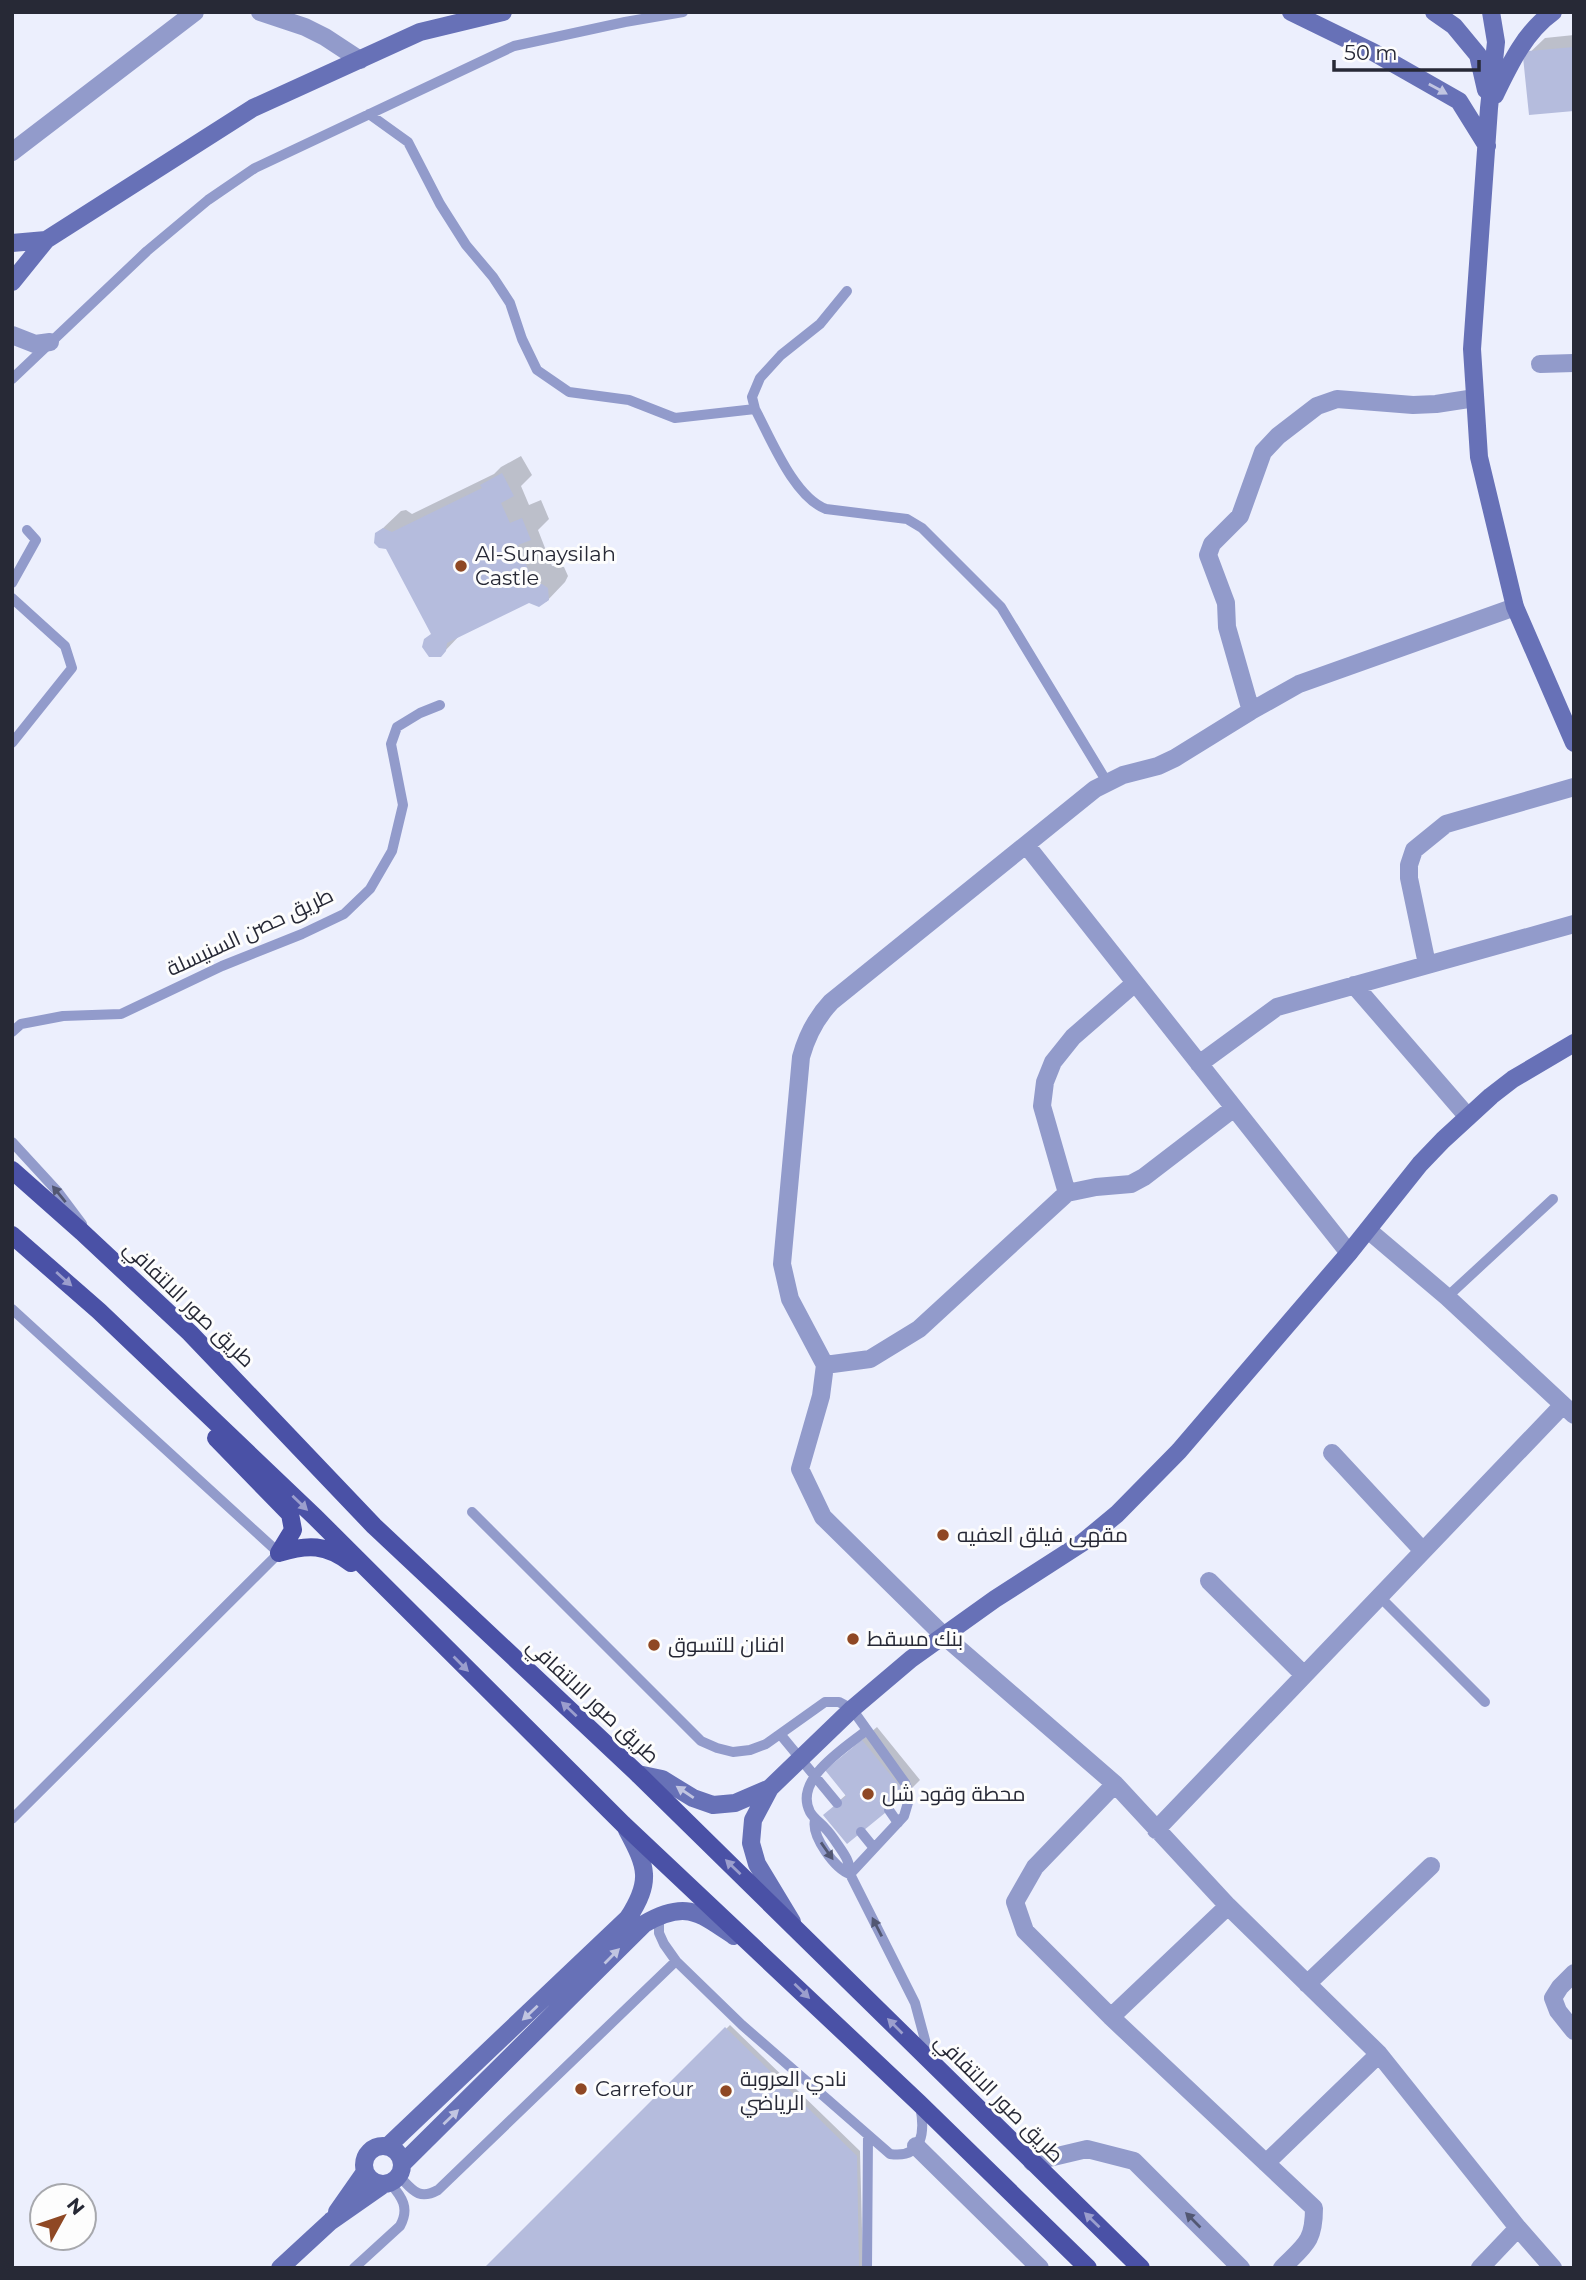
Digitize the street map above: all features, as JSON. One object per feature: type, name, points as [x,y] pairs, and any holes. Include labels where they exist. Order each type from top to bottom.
[{"type":"main road","name":"طريق صور الالتفافي","points":[[12,1170],[190,1333],[374,1526],[638,1774],[1141,2268]]},
{"type":"main road","points":[[12,1235],[99,1311],[306,1508],[624,1824],[919,2103],[1088,2268]]},
{"type":"main road","points":[[192,1399],[211,1433],[290,1514],[293,1530],[279,1553]]},
{"type":"main road","points":[[279,1553],[300,1546],[312,1546],[342,1556],[399,1602]]},
{"type":"street","points":[[12,152],[195,12]]},
{"type":"street","points":[[260,12],[305,27],[360,60]]},
{"type":"street","points":[[12,282],[46,240],[253,108],[420,33],[503,12]]},
{"type":"street","points":[[1291,12],[1373,52],[1459,101],[1487,146]]},
{"type":"street","points":[[1434,12],[1454,26],[1478,55]]},
{"type":"street","points":[[1489,108],[1478,55],[1484,24],[1490,12]]},
{"type":"street","points":[[1490,12],[1496,42],[1472,349],[1479,457],[1515,607],[1569,723],[1574,743]]},
{"type":"street","points":[[1489,108],[1525,40],[1541,20],[1553,12]]},
{"type":"street","points":[[12,243],[46,240]]},
{"type":"street","points":[[12,335],[35,344],[50,342]]},
{"type":"street","points":[[1540,364],[1574,363]]},
{"type":"street","points":[[1251,710],[1227,627],[1226,603],[1208,555],[1212,544],[1240,516],[1263,452],[1278,436],[1317,406],[1337,398],[1413,405],[1475,398]]},
{"type":"street","points":[[1515,607],[1299,684],[1251,710],[1175,758],[1107,782],[1084,797],[1027,846],[831,1002],[815,1022],[804,1045],[782,1264],[790,1300],[825,1365],[821,1396],[800,1469],[823,1517],[943,1635],[1115,1784],[1228,1906],[1379,2054],[1553,2268]]},
{"type":"street","points":[[1427,964],[1409,878],[1409,865],[1414,850],[1446,824],[1574,788]]},
{"type":"street","points":[[1027,846],[1349,1253]]},
{"type":"street","points":[[1199,1064],[1277,1007],[1574,924]]},
{"type":"street","points":[[1067,1194],[1042,1106],[1045,1082],[1053,1062],[1073,1037],[1135,983]]},
{"type":"street","points":[[1354,985],[1468,1117]]},
{"type":"street","points":[[795,1927],[757,1864],[751,1843],[753,1821],[771,1787],[852,1709],[943,1635],[995,1598],[1082,1543],[1117,1514],[1179,1451],[1349,1253],[1420,1164],[1468,1117],[1513,1079],[1574,1043]]},
{"type":"street","points":[[825,1365],[870,1359],[919,1329],[1067,1194],[1096,1187],[1131,1184],[1234,1108]]},
{"type":"street","points":[[1156,1830],[1423,1550],[1568,1411],[1447,1297],[1368,1230]]},
{"type":"street","points":[[1332,1453],[1423,1550]]},
{"type":"street","points":[[1209,1581],[1304,1675]]},
{"type":"street","points":[[638,1774],[662,1779],[693,1798],[713,1805],[735,1804],[771,1787]]},
{"type":"street","points":[[1115,1784],[1035,1867],[1014,1902],[1025,1931],[1111,2017],[1314,2208],[1314,2227],[1310,2240],[1282,2268]]},
{"type":"street","points":[[388,2146],[628,1918],[643,1890],[645,1880],[636,1848],[624,1824]]},
{"type":"street","points":[[1307,1984],[1431,1866]]},
{"type":"street","points":[[1111,2017],[1228,1906]]},
{"type":"street","points":[[280,2268],[331,2221],[394,2177],[644,1924],[659,1915],[684,1910],[700,1913],[769,1960]]},
{"type":"street","points":[[1574,1973],[1553,1998],[1558,2011],[1574,2031]]},
{"type":"street","points":[[1266,2164],[1379,2054]]},
{"type":"street","points":[[388,2146],[398,2153],[394,2177],[372,2181],[365,2172],[364,2160],[371,2150],[388,2146]]},
{"type":"street","points":[[916,2146],[1040,2268]]},
{"type":"street","points":[[1032,2162],[1087,2149],[1134,2161],[1241,2268]]},
{"type":"street","points":[[331,2221],[365,2172]]},
{"type":"street","points":[[1480,2268],[1518,2228]]},
{"type":"lane","points":[[12,379],[147,251],[208,200],[256,168],[514,46],[683,12]]},
{"type":"lane","points":[[369,114],[408,142],[440,204],[466,245],[493,277],[510,303],[522,339],[537,370],[569,392],[629,400],[675,418],[755,409]]},
{"type":"lane","points":[[847,291],[820,324],[781,355],[760,379],[752,397],[755,409],[800,491],[814,505],[826,509],[906,519],[922,528],[1001,607],[1107,782]]},
{"type":"lane","points":[[12,583],[36,540],[27,530]]},
{"type":"lane","points":[[12,598],[65,646],[72,668],[12,743]]},
{"type":"lane","name":"طريق حصن السنيسلة","points":[[12,1032],[21,1024],[64,1016],[121,1014],[222,966],[344,914],[370,889],[392,851],[403,805],[391,744],[397,727],[419,713],[440,705]]},
{"type":"lane","points":[[12,1142],[58,1192],[100,1249]]},
{"type":"lane","points":[[1447,1297],[1553,1199]]},
{"type":"lane","points":[[12,1309],[279,1553],[12,1819]]},
{"type":"lane","points":[[472,1512],[701,1741],[733,1752],[750,1750],[766,1744],[825,1702],[839,1702],[852,1709],[908,1789],[910,1796],[908,1810],[850,1874]]},
{"type":"lane","points":[[1379,1596],[1485,1702]]},
{"type":"lane","points":[[867,1730],[814,1775],[806,1798],[815,1820],[817,1836],[840,1869],[850,1874],[915,2003],[927,2058]]},
{"type":"lane","points":[[780,1734],[837,1803]]},
{"type":"lane","points":[[889,1810],[898,1823]]},
{"type":"lane","points":[[861,1832],[874,1849]]},
{"type":"lane","points":[[659,1915],[664,1944],[676,1961],[742,2025],[890,2154],[900,2155],[916,2146],[924,2126],[919,2103]]},
{"type":"lane","points":[[394,2177],[420,2195],[438,2190],[676,1961]]},
{"type":"lane","points":[[867,2268],[868,2135]]},
{"type":"lane","points":[[354,2268],[400,2226],[403,2220],[405,2206],[394,2177]]},
{"type":"building","points":[[1574,47],[1574,111],[1529,115],[1523,57],[1529,51]]},
{"type":"building","name":"Al-Sunaysilah Castle","points":[[502,473],[514,496],[501,503],[510,523],[522,518],[531,540],[518,545],[534,584],[542,584],[548,588],[549,600],[539,607],[529,603],[447,643],[446,651],[441,657],[429,657],[422,647],[424,639],[431,634],[386,549],[379,548],[374,543],[375,533],[383,528],[392,532],[482,488],[480,485]]},
{"type":"building","points":[[862,1740],[907,1795],[847,1844],[823,1815],[846,1796],[825,1770]]},
{"type":"building","name":"نادي العروبة الرياضي","points":[[725,2027],[857,2156],[859,2268],[484,2268]]},
{"type":"place","name":"Al-Sunaysilah Castle","points":[[461,566]]},
{"type":"place","name":"مقهى فيلق العفيه","points":[[943,1535]]},
{"type":"place","name":"بنك مسقط","points":[[853,1639]]},
{"type":"place","name":"افنان للتسوق","points":[[654,1645]]},
{"type":"place","name":"محطة وقود شل","points":[[868,1794]]},
{"type":"place","name":"Carrefour","points":[[581,2089]]},
{"type":"place","name":"نادي العروبة الرياضي","points":[[726,2091]]}]
